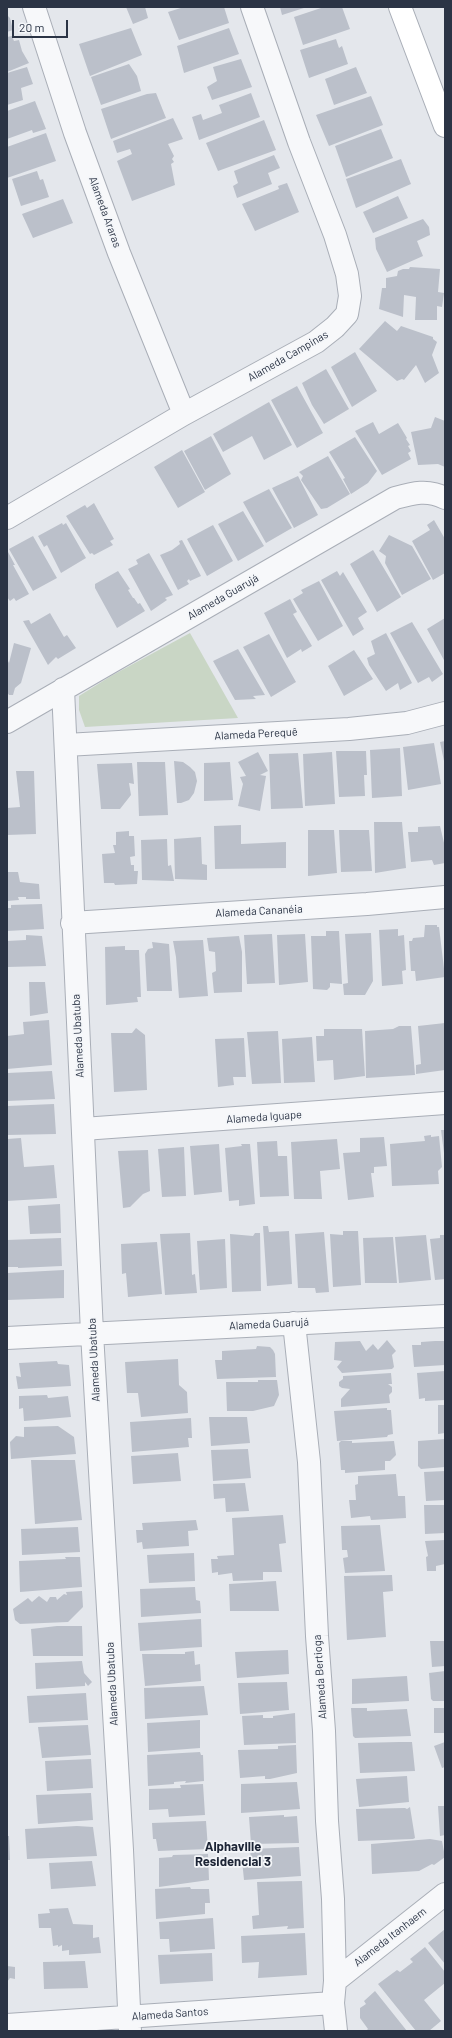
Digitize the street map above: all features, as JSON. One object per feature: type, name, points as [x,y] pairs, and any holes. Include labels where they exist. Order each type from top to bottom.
[{"type":"main road","points":[[400,7],[445,126]]},
{"type":"street","name":"Alameda Araras","points":[[34,7],[75,133],[119,253],[184,414]]},
{"type":"street","name":"Alameda Campinas","points":[[8,516],[184,414],[316,342],[335,328],[347,314],[350,296],[347,274],[335,235],[299,142],[252,7]]},
{"type":"street","name":"Alameda Guarujá","points":[[7,722],[395,498],[418,492],[436,493],[445,498]]},
{"type":"street","name":"Alameda Ubatuba","points":[[63,689],[72,923],[92,1332],[122,1850],[129,2024]]},
{"type":"street","name":"Alameda Perequê","points":[[66,745],[349,729],[407,723],[445,713]]},
{"type":"street","name":"Alameda Cananéia","points":[[72,923],[367,904],[445,897]]},
{"type":"street","name":"Alameda Iguape","points":[[83,1129],[445,1103]]},
{"type":"street","name":"Alameda Guarujá","points":[[7,1338],[92,1332],[445,1316]]},
{"type":"street","name":"Alameda Bertioga","points":[[294,1323],[309,1462],[317,1636],[324,1730],[327,1821],[333,1899],[335,1981],[333,2003],[336,2031]]},
{"type":"street","name":"Alameda Itanhaem","points":[[335,1981],[445,1894]]},
{"type":"street","name":"Alameda Santos","points":[[7,2025],[129,2024],[333,2003]]},
{"type":"green space","points":[[190,633],[238,718],[85,727],[79,710],[79,696],[111,676]]},
{"type":"building","points":[[126,7],[145,7],[148,18],[133,24]]},
{"type":"building","points":[[184,7],[224,7],[229,23],[179,40],[168,12]]},
{"type":"building","points":[[280,7],[307,7],[282,15]]},
{"type":"building","points":[[324,7],[342,7],[350,29],[303,45],[294,17]]},
{"type":"building","points":[[7,15],[10,18],[13,30],[7,32]]},
{"type":"building","points":[[131,28],[142,55],[90,76],[79,44]]},
{"type":"building","points":[[229,28],[239,54],[184,73],[177,46]]},
{"type":"building","points":[[12,36],[14,41],[19,40],[22,51],[29,63],[7,72],[7,37]]},
{"type":"building","points":[[336,39],[339,48],[342,46],[348,64],[309,78],[300,50]]},
{"type":"building","points":[[241,59],[252,87],[212,100],[207,87],[217,81],[213,67]]},
{"type":"building","points":[[129,64],[137,76],[141,91],[101,105],[91,77]]},
{"type":"building","points":[[27,67],[33,84],[21,88],[23,100],[7,105],[7,73]]},
{"type":"building","points":[[356,67],[367,93],[334,105],[325,79]]},
{"type":"building","points":[[156,93],[166,118],[111,139],[101,109],[147,94]]},
{"type":"building","points":[[251,93],[260,117],[199,140],[192,117],[201,114],[203,120],[222,113],[219,105]]},
{"type":"building","points":[[371,96],[383,125],[329,146],[316,115]]},
{"type":"building","points":[[35,101],[46,129],[33,133],[32,130],[7,139],[7,111]]},
{"type":"building","points":[[173,118],[183,139],[168,144],[174,156],[172,159],[174,162],[171,164],[175,185],[132,201],[117,161],[132,154],[130,149],[117,153],[113,141]]},
{"type":"building","points":[[264,120],[276,150],[218,171],[206,143]]},
{"type":"building","points":[[381,129],[393,158],[346,177],[335,146]]},
{"type":"building","points":[[46,133],[56,161],[7,178],[7,147]]},
{"type":"building","points":[[274,155],[280,168],[268,173],[272,184],[237,198],[233,186],[238,183],[234,171]]},
{"type":"building","points":[[401,159],[411,184],[356,208],[346,179]]},
{"type":"building","points":[[37,171],[40,180],[43,179],[49,197],[21,206],[12,179]]},
{"type":"building","points":[[287,183],[299,212],[255,231],[242,204],[279,189],[278,186]]},
{"type":"building","points":[[398,196],[408,218],[373,233],[363,212]]},
{"type":"building","points":[[63,199],[73,223],[33,238],[22,214]]},
{"type":"building","points":[[423,219],[429,227],[430,235],[417,241],[423,256],[387,272],[376,249],[375,238]]},
{"type":"building","points":[[410,267],[440,269],[438,292],[444,293],[442,307],[437,306],[437,320],[415,320],[416,297],[404,295],[403,317],[379,309],[382,288],[386,288],[386,278],[397,276],[398,271],[409,269]]},
{"type":"building","points":[[385,321],[397,331],[401,326],[433,337],[433,339],[437,342],[432,355],[439,373],[425,383],[416,365],[404,380],[402,379],[397,381],[359,349]]},
{"type":"building","points":[[355,352],[377,391],[352,407],[331,367]]},
{"type":"building","points":[[326,369],[349,409],[324,424],[312,405],[302,383]]},
{"type":"building","points":[[297,386],[323,433],[297,448],[271,400]]},
{"type":"building","points":[[269,402],[292,445],[264,460],[252,436],[223,452],[213,434]]},
{"type":"building","points":[[435,417],[445,421],[445,467],[438,464],[418,465],[411,432],[431,428]]},
{"type":"building","points":[[373,422],[379,434],[398,423],[410,445],[408,446],[411,451],[408,453],[411,459],[382,475],[355,431]]},
{"type":"building","points":[[211,436],[231,474],[205,490],[184,451]]},
{"type":"building","points":[[355,437],[377,471],[368,483],[351,494],[343,479],[345,478],[329,452]]},
{"type":"building","points":[[182,450],[205,492],[178,508],[154,467]]},
{"type":"building","points":[[328,456],[350,494],[327,508],[321,509],[301,480],[303,476],[299,472]]},
{"type":"building","points":[[298,476],[318,515],[294,528],[272,488]]},
{"type":"building","points":[[269,489],[292,528],[266,543],[243,502]]},
{"type":"building","points":[[94,503],[114,539],[110,541],[113,545],[94,555],[92,553],[90,554],[66,516],[85,505],[87,508]]},
{"type":"building","points":[[243,511],[264,546],[238,561],[218,524]]},
{"type":"building","points":[[434,520],[445,539],[445,573],[433,580],[412,541],[430,530],[427,525]]},
{"type":"building","points":[[62,523],[63,525],[66,523],[86,558],[61,573],[47,545],[44,547],[38,536]]},
{"type":"building","points":[[213,525],[233,561],[207,576],[187,539]]},
{"type":"building","points":[[389,535],[412,546],[431,579],[402,595],[385,563],[386,556],[379,551]]},
{"type":"building","points":[[33,536],[57,578],[33,591],[9,549]]},
{"type":"building","points":[[182,540],[201,576],[190,581],[189,579],[187,581],[189,584],[178,590],[160,555],[172,550],[180,544],[179,541]]},
{"type":"building","points":[[373,550],[401,597],[377,612],[350,564]]},
{"type":"building","points":[[7,552],[29,594],[16,601],[14,598],[10,601],[7,597]]},
{"type":"building","points":[[149,553],[173,595],[165,598],[167,600],[151,611],[128,569],[138,564],[136,560]]},
{"type":"building","points":[[118,571],[130,589],[128,590],[133,598],[138,604],[140,603],[145,611],[117,628],[95,588],[95,584]]},
{"type":"building","points":[[337,571],[340,576],[343,572],[367,612],[358,618],[364,629],[353,636],[321,580]]},
{"type":"building","points":[[319,581],[343,626],[318,641],[293,599],[303,593],[301,590]]},
{"type":"building","points":[[290,599],[297,612],[293,614],[312,646],[302,652],[301,649],[287,658],[264,613]]},
{"type":"building","points":[[50,613],[64,637],[67,635],[76,648],[58,659],[56,657],[48,665],[23,621],[29,620],[31,624]]},
{"type":"building","points":[[445,618],[445,662],[427,629]]},
{"type":"building","points":[[412,622],[443,674],[432,682],[429,677],[418,683],[390,633]]},
{"type":"building","points":[[386,633],[412,683],[400,690],[398,683],[386,691],[369,665],[367,658],[375,654],[371,641]]},
{"type":"building","points":[[269,634],[296,682],[271,697],[243,647]]},
{"type":"building","points":[[14,643],[31,648],[21,683],[15,688],[13,695],[9,695],[7,692],[7,659],[9,663]]},
{"type":"building","points":[[238,649],[265,695],[253,696],[256,699],[235,700],[213,661]]},
{"type":"building","points":[[354,650],[373,679],[344,696],[328,666]]},
{"type":"building","points":[[445,741],[445,761],[444,761],[440,742]]},
{"type":"building","points":[[434,743],[441,784],[408,790],[403,747]]},
{"type":"building","points":[[400,748],[402,796],[372,798],[370,750]]},
{"type":"building","points":[[336,751],[366,751],[367,775],[364,775],[365,796],[339,797]]},
{"type":"building","points":[[258,752],[268,771],[260,775],[266,776],[260,811],[238,806],[243,784],[240,777],[246,776],[238,762]]},
{"type":"building","points":[[332,752],[335,804],[305,806],[303,754]]},
{"type":"building","points":[[298,753],[303,808],[271,809],[269,754]]},
{"type":"building","points":[[174,761],[183,762],[190,767],[195,772],[197,781],[194,793],[189,800],[181,803],[177,803]]},
{"type":"building","points":[[137,762],[165,762],[168,815],[139,816]]},
{"type":"building","points":[[230,762],[233,800],[204,801],[204,763]]},
{"type":"building","points":[[132,763],[134,784],[129,783],[131,795],[120,809],[101,809],[97,764]]},
{"type":"building","points":[[16,771],[34,771],[36,834],[7,835],[7,808],[20,807]]},
{"type":"building","points":[[374,822],[402,822],[406,868],[375,873]]},
{"type":"building","points":[[241,825],[241,844],[286,842],[286,868],[215,869],[214,826]]},
{"type":"building","points":[[440,826],[445,847],[445,863],[434,865],[432,860],[411,862],[408,832],[418,832],[418,827]]},
{"type":"building","points":[[308,830],[334,830],[337,873],[308,876]]},
{"type":"building","points":[[339,830],[369,830],[372,871],[341,872]]},
{"type":"building","points":[[129,831],[129,836],[134,836],[135,856],[130,857],[131,865],[134,865],[134,871],[138,871],[137,884],[115,885],[114,883],[104,883],[102,854],[115,853],[113,845],[116,845],[116,832]]},
{"type":"building","points":[[201,837],[202,864],[207,865],[207,880],[175,879],[174,839]]},
{"type":"building","points":[[167,839],[168,866],[171,865],[174,881],[142,880],[141,840]]},
{"type":"building","points":[[7,872],[18,872],[20,882],[39,884],[40,899],[26,899],[26,897],[18,897],[19,900],[7,901]]},
{"type":"building","points":[[42,904],[44,929],[7,931],[7,908],[11,908],[11,905]]},
{"type":"building","points":[[425,925],[437,925],[437,927],[439,927],[445,977],[416,981],[415,971],[411,971],[409,941],[412,941],[413,938],[424,937]]},
{"type":"building","points":[[398,929],[398,936],[404,935],[406,970],[402,971],[403,984],[382,986],[379,930]]},
{"type":"building","points":[[326,931],[339,931],[342,984],[330,983],[330,987],[327,990],[313,989],[311,936],[326,936]]},
{"type":"building","points":[[371,933],[373,981],[365,995],[344,995],[343,984],[348,983],[345,934]]},
{"type":"building","points":[[272,934],[275,983],[247,984],[244,935]]},
{"type":"building","points":[[305,934],[308,982],[279,985],[277,935]]},
{"type":"building","points":[[26,935],[42,936],[46,966],[7,967],[7,941],[26,940]]},
{"type":"building","points":[[239,936],[242,952],[242,992],[214,993],[212,973],[216,971],[215,952],[209,951],[207,938]]},
{"type":"building","points":[[203,940],[208,996],[179,998],[176,957],[173,941]]},
{"type":"building","points":[[152,942],[169,944],[172,991],[147,991],[145,954],[148,949],[153,948]]},
{"type":"building","points":[[125,946],[125,950],[139,950],[141,997],[137,997],[138,1002],[106,1005],[105,947]]},
{"type":"building","points":[[29,982],[45,982],[48,1013],[30,1016]]},
{"type":"building","points":[[49,1020],[52,1065],[7,1069],[7,1036],[24,1034],[23,1022]]},
{"type":"building","points":[[445,1023],[445,1070],[416,1074],[416,1065],[421,1064],[418,1026]]},
{"type":"building","points":[[399,1026],[411,1026],[415,1075],[366,1078],[365,1031],[393,1029]]},
{"type":"building","points":[[136,1028],[145,1035],[147,1090],[114,1092],[111,1033],[132,1033]]},
{"type":"building","points":[[324,1029],[362,1029],[365,1076],[334,1080],[333,1060],[317,1061],[316,1036],[324,1036]]},
{"type":"building","points":[[278,1031],[281,1083],[252,1084],[247,1032]]},
{"type":"building","points":[[312,1037],[315,1082],[284,1083],[282,1039]]},
{"type":"building","points":[[244,1038],[246,1077],[233,1077],[234,1085],[218,1087],[215,1039]]},
{"type":"building","points":[[52,1071],[55,1099],[7,1101],[7,1073]]},
{"type":"building","points":[[54,1104],[56,1134],[7,1135],[7,1106]]},
{"type":"building","points":[[441,1130],[445,1130],[445,1153],[444,1153]]},
{"type":"building","points":[[431,1135],[431,1137],[439,1136],[442,1167],[438,1171],[439,1184],[392,1186],[390,1144],[425,1141],[424,1136]]},
{"type":"building","points":[[384,1137],[387,1166],[374,1167],[374,1173],[371,1173],[374,1197],[348,1200],[343,1153],[360,1152],[360,1138]]},
{"type":"building","points":[[21,1138],[24,1167],[54,1165],[57,1198],[7,1201],[7,1139]]},
{"type":"building","points":[[337,1139],[340,1169],[320,1171],[322,1199],[294,1199],[291,1142]]},
{"type":"building","points":[[277,1141],[278,1156],[287,1156],[289,1196],[260,1197],[257,1142]]},
{"type":"building","points":[[219,1144],[222,1192],[194,1195],[190,1146]]},
{"type":"building","points":[[241,1144],[250,1144],[255,1204],[239,1206],[239,1200],[229,1201],[225,1148],[242,1146]]},
{"type":"building","points":[[184,1147],[186,1196],[162,1197],[158,1149]]},
{"type":"building","points":[[148,1150],[150,1191],[143,1194],[130,1207],[123,1208],[118,1151]]},
{"type":"building","points":[[60,1204],[61,1233],[30,1234],[28,1206]]},
{"type":"building","points":[[263,1226],[268,1226],[269,1232],[289,1231],[292,1284],[267,1286]]},
{"type":"building","points":[[343,1231],[358,1231],[361,1285],[333,1287],[330,1234],[343,1235]]},
{"type":"building","points":[[324,1232],[329,1292],[316,1293],[315,1288],[298,1288],[295,1234]]},
{"type":"building","points":[[190,1233],[192,1275],[195,1274],[197,1293],[165,1295],[160,1234]]},
{"type":"building","points":[[255,1233],[260,1233],[261,1291],[232,1292],[230,1234],[253,1236]]},
{"type":"building","points":[[426,1235],[431,1280],[399,1283],[395,1237]]},
{"type":"building","points":[[440,1235],[445,1235],[445,1279],[435,1280],[430,1239],[440,1238]]},
{"type":"building","points":[[393,1237],[397,1283],[365,1283],[363,1238]]},
{"type":"building","points":[[61,1238],[62,1266],[7,1267],[7,1240]]},
{"type":"building","points":[[225,1239],[227,1288],[200,1290],[197,1241]]},
{"type":"building","points":[[157,1242],[162,1294],[128,1297],[126,1273],[122,1274],[121,1244]]},
{"type":"building","points":[[64,1270],[64,1298],[7,1300],[7,1273]]},
{"type":"building","points":[[387,1340],[396,1351],[392,1355],[394,1367],[392,1369],[342,1373],[337,1367],[342,1361],[334,1360],[335,1342],[360,1341],[366,1351],[373,1344],[378,1350]]},
{"type":"building","points":[[445,1341],[445,1365],[414,1367],[412,1345],[421,1345],[421,1342]]},
{"type":"building","points":[[257,1346],[270,1347],[273,1350],[275,1354],[276,1377],[217,1379],[215,1360],[222,1360],[222,1351],[256,1349]]},
{"type":"building","points":[[178,1359],[179,1385],[187,1392],[188,1413],[141,1417],[138,1393],[127,1393],[125,1362]]},
{"type":"building","points":[[57,1361],[58,1364],[69,1365],[71,1386],[18,1389],[16,1376],[21,1377],[19,1363]]},
{"type":"building","points":[[445,1371],[445,1400],[425,1401],[425,1398],[419,1399],[417,1373]]},
{"type":"building","points":[[391,1373],[392,1384],[388,1384],[392,1387],[392,1392],[389,1395],[390,1403],[341,1407],[341,1399],[350,1389],[339,1386],[339,1382],[343,1379],[343,1376]]},
{"type":"building","points":[[258,1380],[277,1380],[279,1395],[274,1406],[253,1411],[227,1411],[226,1382],[258,1382]]},
{"type":"building","points":[[47,1395],[48,1398],[68,1396],[71,1417],[24,1421],[23,1408],[19,1409],[19,1396]]},
{"type":"building","points":[[438,1405],[445,1405],[445,1433],[438,1434]]},
{"type":"building","points":[[387,1408],[387,1410],[391,1410],[393,1434],[388,1435],[387,1437],[337,1441],[334,1411]]},
{"type":"building","points":[[209,1417],[247,1417],[250,1443],[211,1446]]},
{"type":"building","points":[[191,1418],[192,1438],[188,1438],[189,1447],[132,1452],[130,1422]]},
{"type":"building","points":[[58,1426],[74,1437],[76,1454],[11,1459],[10,1442],[16,1436],[24,1437],[24,1427]]},
{"type":"building","points":[[445,1439],[445,1467],[421,1469],[418,1466],[418,1441]]},
{"type":"building","points":[[341,1441],[352,1441],[352,1443],[394,1441],[396,1455],[390,1461],[385,1461],[385,1470],[345,1473],[345,1470],[341,1470],[339,1443]]},
{"type":"building","points":[[248,1449],[251,1478],[213,1481],[211,1450]]},
{"type":"building","points":[[178,1453],[181,1481],[133,1484],[131,1456]]},
{"type":"building","points":[[31,1460],[75,1460],[82,1520],[35,1524]]},
{"type":"building","points":[[445,1471],[445,1500],[426,1501],[424,1472]]},
{"type":"building","points":[[396,1474],[398,1496],[405,1496],[406,1518],[371,1520],[370,1516],[351,1518],[349,1500],[356,1500],[355,1485],[358,1484],[358,1476]]},
{"type":"building","points":[[245,1483],[249,1511],[226,1512],[225,1498],[214,1499],[213,1484]]},
{"type":"building","points":[[424,1505],[445,1505],[445,1533],[425,1534]]},
{"type":"building","points":[[283,1515],[286,1543],[279,1544],[282,1572],[263,1572],[263,1580],[233,1581],[232,1573],[218,1575],[218,1572],[212,1573],[211,1559],[218,1559],[217,1556],[234,1555],[232,1518]]},
{"type":"building","points":[[196,1520],[198,1530],[188,1531],[189,1546],[143,1549],[142,1542],[137,1543],[136,1530],[143,1530],[142,1523]]},
{"type":"building","points":[[380,1525],[385,1571],[345,1573],[343,1558],[348,1557],[347,1550],[342,1550],[341,1526]]},
{"type":"building","points":[[78,1527],[80,1552],[22,1555],[21,1529]]},
{"type":"building","points":[[445,1540],[445,1564],[436,1566],[436,1571],[427,1571],[426,1557],[428,1556],[425,1541]]},
{"type":"building","points":[[194,1553],[195,1581],[149,1583],[147,1555]]},
{"type":"building","points":[[65,1557],[80,1557],[82,1587],[20,1592],[19,1561],[66,1559]]},
{"type":"building","points":[[392,1575],[393,1591],[383,1592],[386,1637],[347,1640],[344,1576]]},
{"type":"building","points":[[276,1581],[279,1611],[230,1611],[229,1584]]},
{"type":"building","points":[[195,1587],[196,1600],[200,1601],[201,1613],[141,1617],[140,1589]]},
{"type":"building","points":[[82,1591],[83,1607],[68,1622],[20,1624],[15,1620],[13,1609],[28,1598],[32,1602],[39,1596],[47,1602],[50,1597],[56,1597],[57,1600],[64,1594],[67,1595],[66,1592]]},
{"type":"building","points":[[201,1619],[202,1647],[140,1651],[138,1623]]},
{"type":"building","points":[[57,1626],[82,1626],[83,1656],[33,1656],[31,1629]]},
{"type":"building","points":[[430,1641],[445,1641],[445,1666],[432,1667]]},
{"type":"building","points":[[288,1650],[289,1674],[237,1678],[235,1652]]},
{"type":"building","points":[[194,1651],[195,1665],[200,1664],[201,1681],[145,1686],[142,1654],[185,1654],[185,1652]]},
{"type":"building","points":[[82,1661],[84,1673],[92,1682],[88,1686],[85,1682],[85,1686],[36,1689],[35,1663]]},
{"type":"building","points":[[445,1671],[445,1701],[433,1701],[431,1699],[429,1673]]},
{"type":"building","points":[[407,1676],[409,1701],[352,1704],[352,1679]]},
{"type":"building","points":[[287,1682],[289,1710],[240,1714],[238,1683]]},
{"type":"building","points":[[204,1686],[208,1715],[145,1719],[144,1688]]},
{"type":"building","points":[[86,1693],[88,1720],[29,1723],[27,1696]]},
{"type":"building","points":[[351,1708],[367,1708],[367,1711],[407,1709],[411,1736],[355,1738],[353,1736]]},
{"type":"building","points":[[434,1708],[445,1708],[445,1733],[434,1733]]},
{"type":"building","points":[[295,1713],[296,1743],[244,1745],[242,1716],[263,1715],[263,1718],[273,1718],[273,1716]]},
{"type":"building","points":[[200,1720],[200,1748],[148,1752],[147,1723]]},
{"type":"building","points":[[88,1725],[91,1755],[42,1758],[38,1727]]},
{"type":"building","points":[[412,1742],[415,1771],[360,1773],[358,1743]]},
{"type":"building","points":[[445,1742],[445,1767],[442,1768],[434,1746]]},
{"type":"building","points":[[296,1745],[297,1773],[270,1779],[265,1779],[265,1776],[240,1778],[238,1750],[278,1749],[278,1746]]},
{"type":"building","points":[[200,1752],[201,1755],[203,1755],[204,1781],[185,1783],[186,1781],[174,1782],[174,1784],[148,1786],[147,1755]]},
{"type":"building","points":[[91,1759],[93,1788],[47,1791],[45,1761]]},
{"type":"building","points":[[407,1776],[409,1802],[359,1807],[356,1779]]},
{"type":"building","points":[[297,1782],[300,1809],[241,1813],[241,1784]]},
{"type":"building","points":[[203,1784],[205,1815],[169,1817],[168,1809],[149,1810],[149,1789],[181,1788],[180,1785]]},
{"type":"building","points":[[91,1793],[93,1820],[38,1824],[36,1795]]},
{"type":"building","points":[[438,1806],[445,1806],[445,1835],[440,1836]]},
{"type":"building","points":[[410,1807],[415,1838],[358,1841],[356,1809],[407,1809]]},
{"type":"building","points":[[284,1815],[284,1817],[297,1816],[299,1843],[251,1844],[249,1817]]},
{"type":"building","points":[[206,1821],[208,1849],[158,1851],[156,1839],[153,1839],[152,1823]]},
{"type":"building","points":[[77,1826],[93,1827],[97,1856],[27,1859],[25,1829]]},
{"type":"building","points":[[7,1836],[9,1836],[10,1860],[7,1860]]},
{"type":"building","points":[[430,1839],[442,1841],[445,1857],[434,1865],[432,1864],[419,1871],[372,1874],[371,1844]]},
{"type":"building","points":[[299,1847],[301,1876],[244,1880],[242,1860],[251,1859],[250,1849]]},
{"type":"building","points":[[208,1854],[209,1880],[159,1887],[159,1858],[172,1857],[173,1855]]},
{"type":"building","points":[[92,1861],[96,1886],[51,1889],[49,1863]]},
{"type":"building","points":[[302,1881],[304,1928],[287,1929],[288,1926],[253,1929],[252,1916],[259,1915],[257,1882]]},
{"type":"building","points":[[190,1887],[191,1889],[209,1889],[210,1903],[205,1903],[205,1914],[156,1919],[155,1889]]},
{"type":"building","points":[[68,1908],[73,1924],[93,1925],[93,1938],[99,1937],[101,1953],[69,1955],[69,1950],[62,1951],[62,1945],[58,1947],[58,1945],[53,1946],[51,1928],[39,1928],[38,1914],[50,1913],[49,1909]]},
{"type":"building","points":[[213,1918],[215,1949],[170,1952],[169,1939],[160,1939],[159,1922]]},
{"type":"building","points":[[445,1929],[445,1964],[428,1943]]},
{"type":"building","points":[[305,1933],[307,1975],[258,1978],[259,1962],[242,1963],[241,1936]]},
{"type":"building","points":[[425,1947],[445,1972],[445,1983],[424,2000],[441,2021],[429,2031],[416,2031],[378,1984],[397,1970],[400,1972],[413,1962],[410,1959]]},
{"type":"building","points":[[212,1953],[213,1981],[160,1984],[158,1955]]},
{"type":"building","points":[[85,1961],[88,1988],[44,1989],[43,1962]]},
{"type":"building","points":[[7,1966],[15,1967],[15,1979],[10,1978],[7,1982]]},
{"type":"building","points":[[375,1991],[407,2031],[366,2031],[368,2029],[360,2018],[360,2008],[366,2004],[364,2001]]},
{"type":"district","name":"Alphaville Residencial 3","points":[[233,1854]]}]
